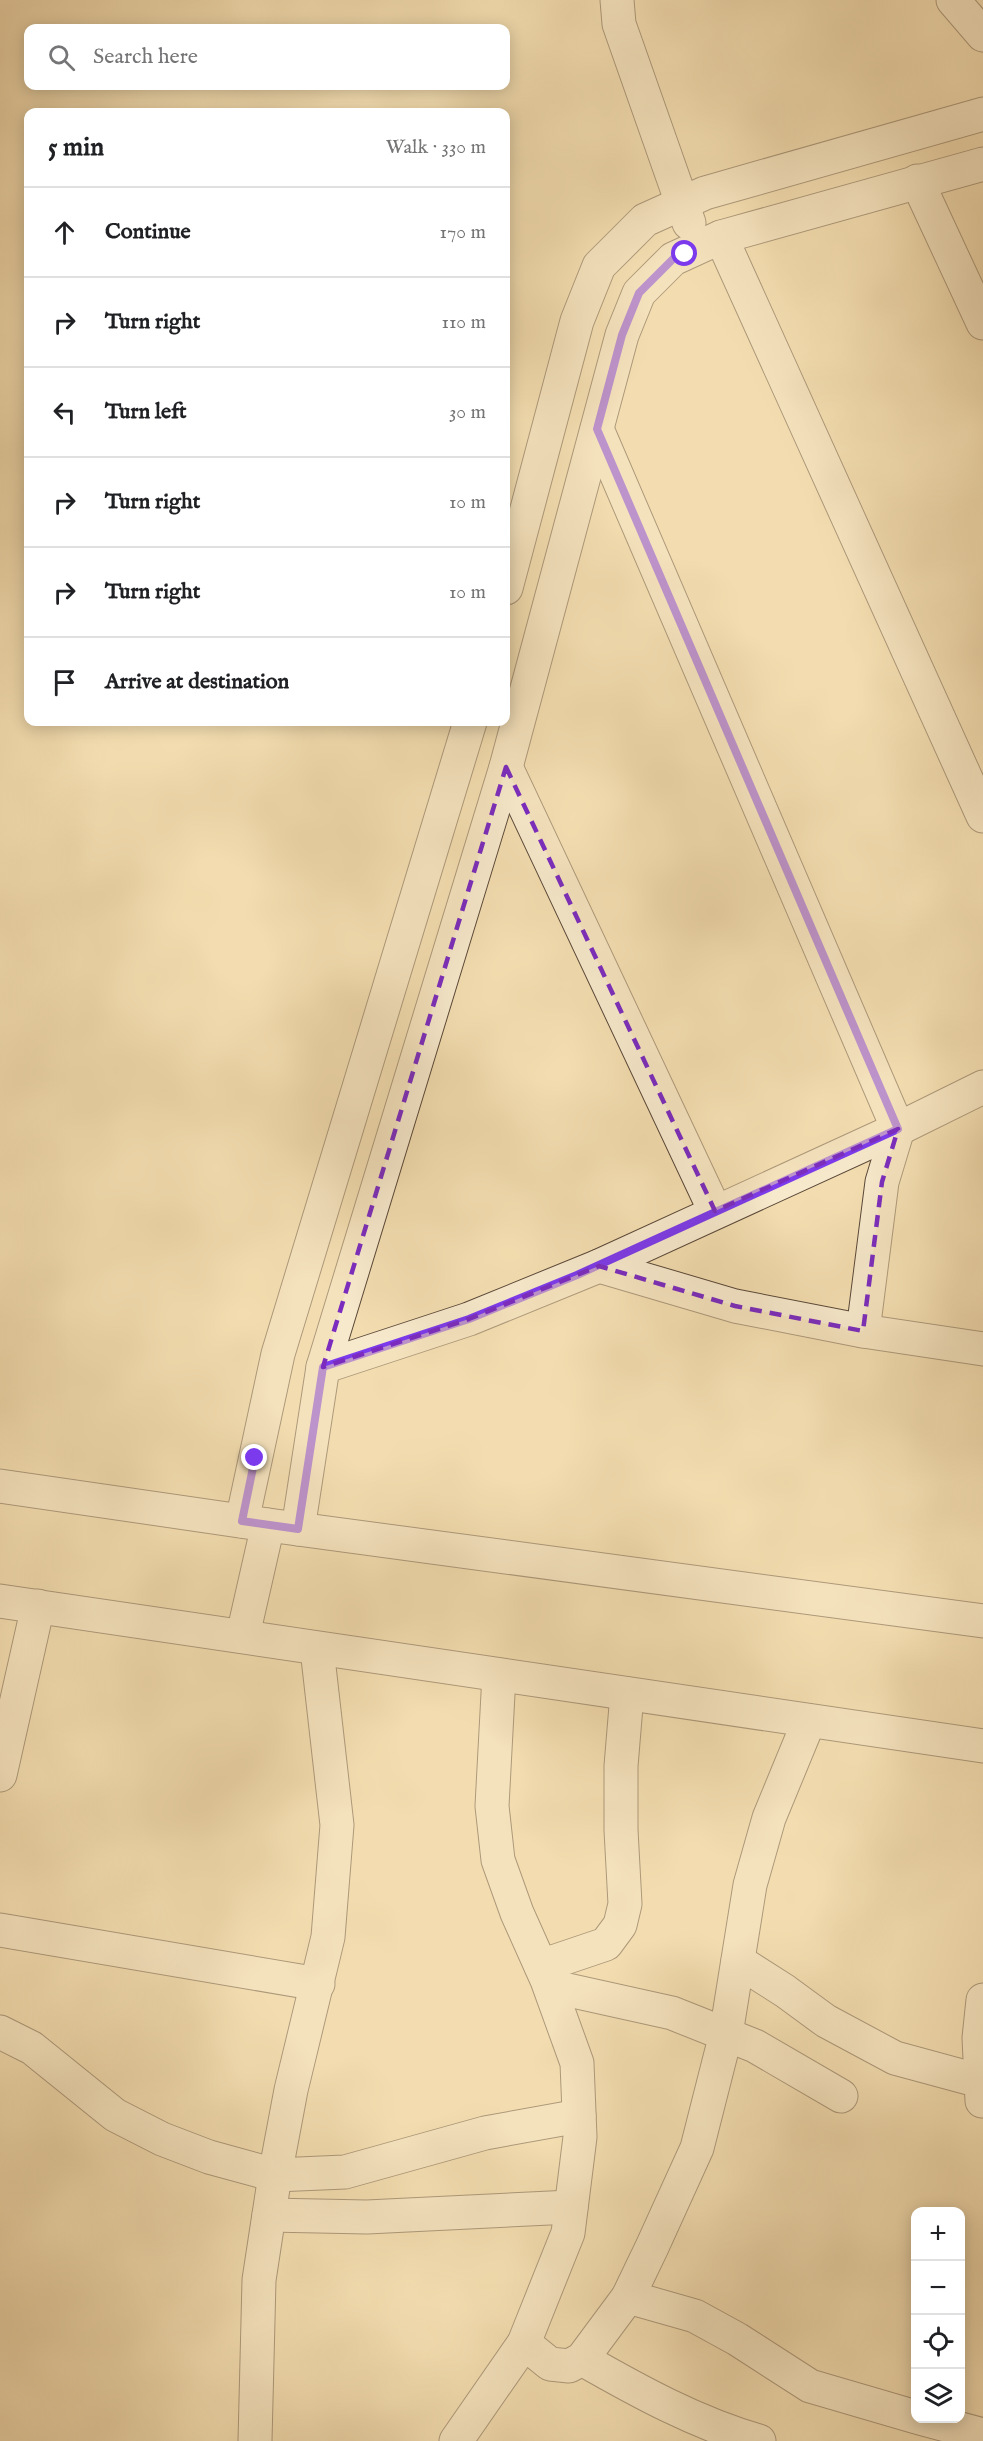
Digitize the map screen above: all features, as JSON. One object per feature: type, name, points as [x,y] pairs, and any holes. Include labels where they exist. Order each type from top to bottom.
[{"type":"street","points":[[617,0],[619,24],[682,203],[709,242],[983,816]]},
{"type":"street","points":[[953,0],[983,35]]},
{"type":"street","points":[[510,573],[577,321],[599,266],[645,220],[705,193],[983,114]]},
{"type":"street","points":[[243,1635],[269,1525],[323,1367],[506,767],[622,335],[639,293],[673,259],[709,242],[983,164]]},
{"type":"street","points":[[917,181],[983,323]]},
{"type":"street","points":[[597,429],[898,1129],[882,1182],[863,1330]]},
{"type":"street","points":[[269,1525],[278,1354],[469,726]]},
{"type":"street","points":[[506,767],[715,1211]]},
{"type":"street","points":[[323,1367],[469,1319],[599,1266],[898,1129],[983,1087]]},
{"type":"street","points":[[599,1266],[735,1306],[983,1349]]},
{"type":"street","points":[[0,1485],[269,1525],[983,1621]]},
{"type":"street","points":[[0,1601],[243,1635],[317,1649],[983,1746]]},
{"type":"street","points":[[0,1775],[38,1606]]},
{"type":"street","points":[[255,2441],[260,2280],[268,2215],[291,2090],[328,1937],[337,1825],[317,1649]]},
{"type":"street","points":[[456,2441],[524,2343],[568,2233],[580,2137],[577,2063],[498,1860],[492,1806],[499,1675]]},
{"type":"street","points":[[545,1976],[606,1944],[620,1925],[625,1904],[621,1830],[621,1766],[627,1694]]},
{"type":"street","points":[[524,2343],[550,2364],[569,2366],[582,2359],[628,2296],[697,2148],[726,2034],[750,1885],[768,1818],[809,1721]]},
{"type":"street","points":[[0,1930],[318,1984]]},
{"type":"street","points":[[738,1961],[826,2021],[895,2058],[982,2092],[979,2038],[983,2000]]},
{"type":"street","points":[[545,1976],[672,2013],[756,2046],[841,2096]]},
{"type":"street","points":[[0,2032],[32,2048],[115,2115],[162,2139],[208,2157],[275,2175],[345,2172],[485,2133],[579,2116]]},
{"type":"street","points":[[268,2215],[367,2217],[571,2207]]},
{"type":"street","points":[[628,2296],[695,2316],[737,2339],[810,2386],[911,2416]]},
{"type":"street","points":[[582,2359],[648,2397],[734,2434],[759,2441]]},
{"type":"street","points":[[937,2423],[983,2435]]},
{"type":"highlighted area","points":[[506,767],[715,1211],[898,1129],[882,1182],[863,1331],[735,1306],[599,1266],[469,1319],[323,1367]]},
{"type":"route","points":[[255,1458],[242,1521],[298,1529],[323,1367],[469,1319],[599,1266],[898,1129],[597,429],[622,335],[639,293],[673,259],[685,254]]}]
